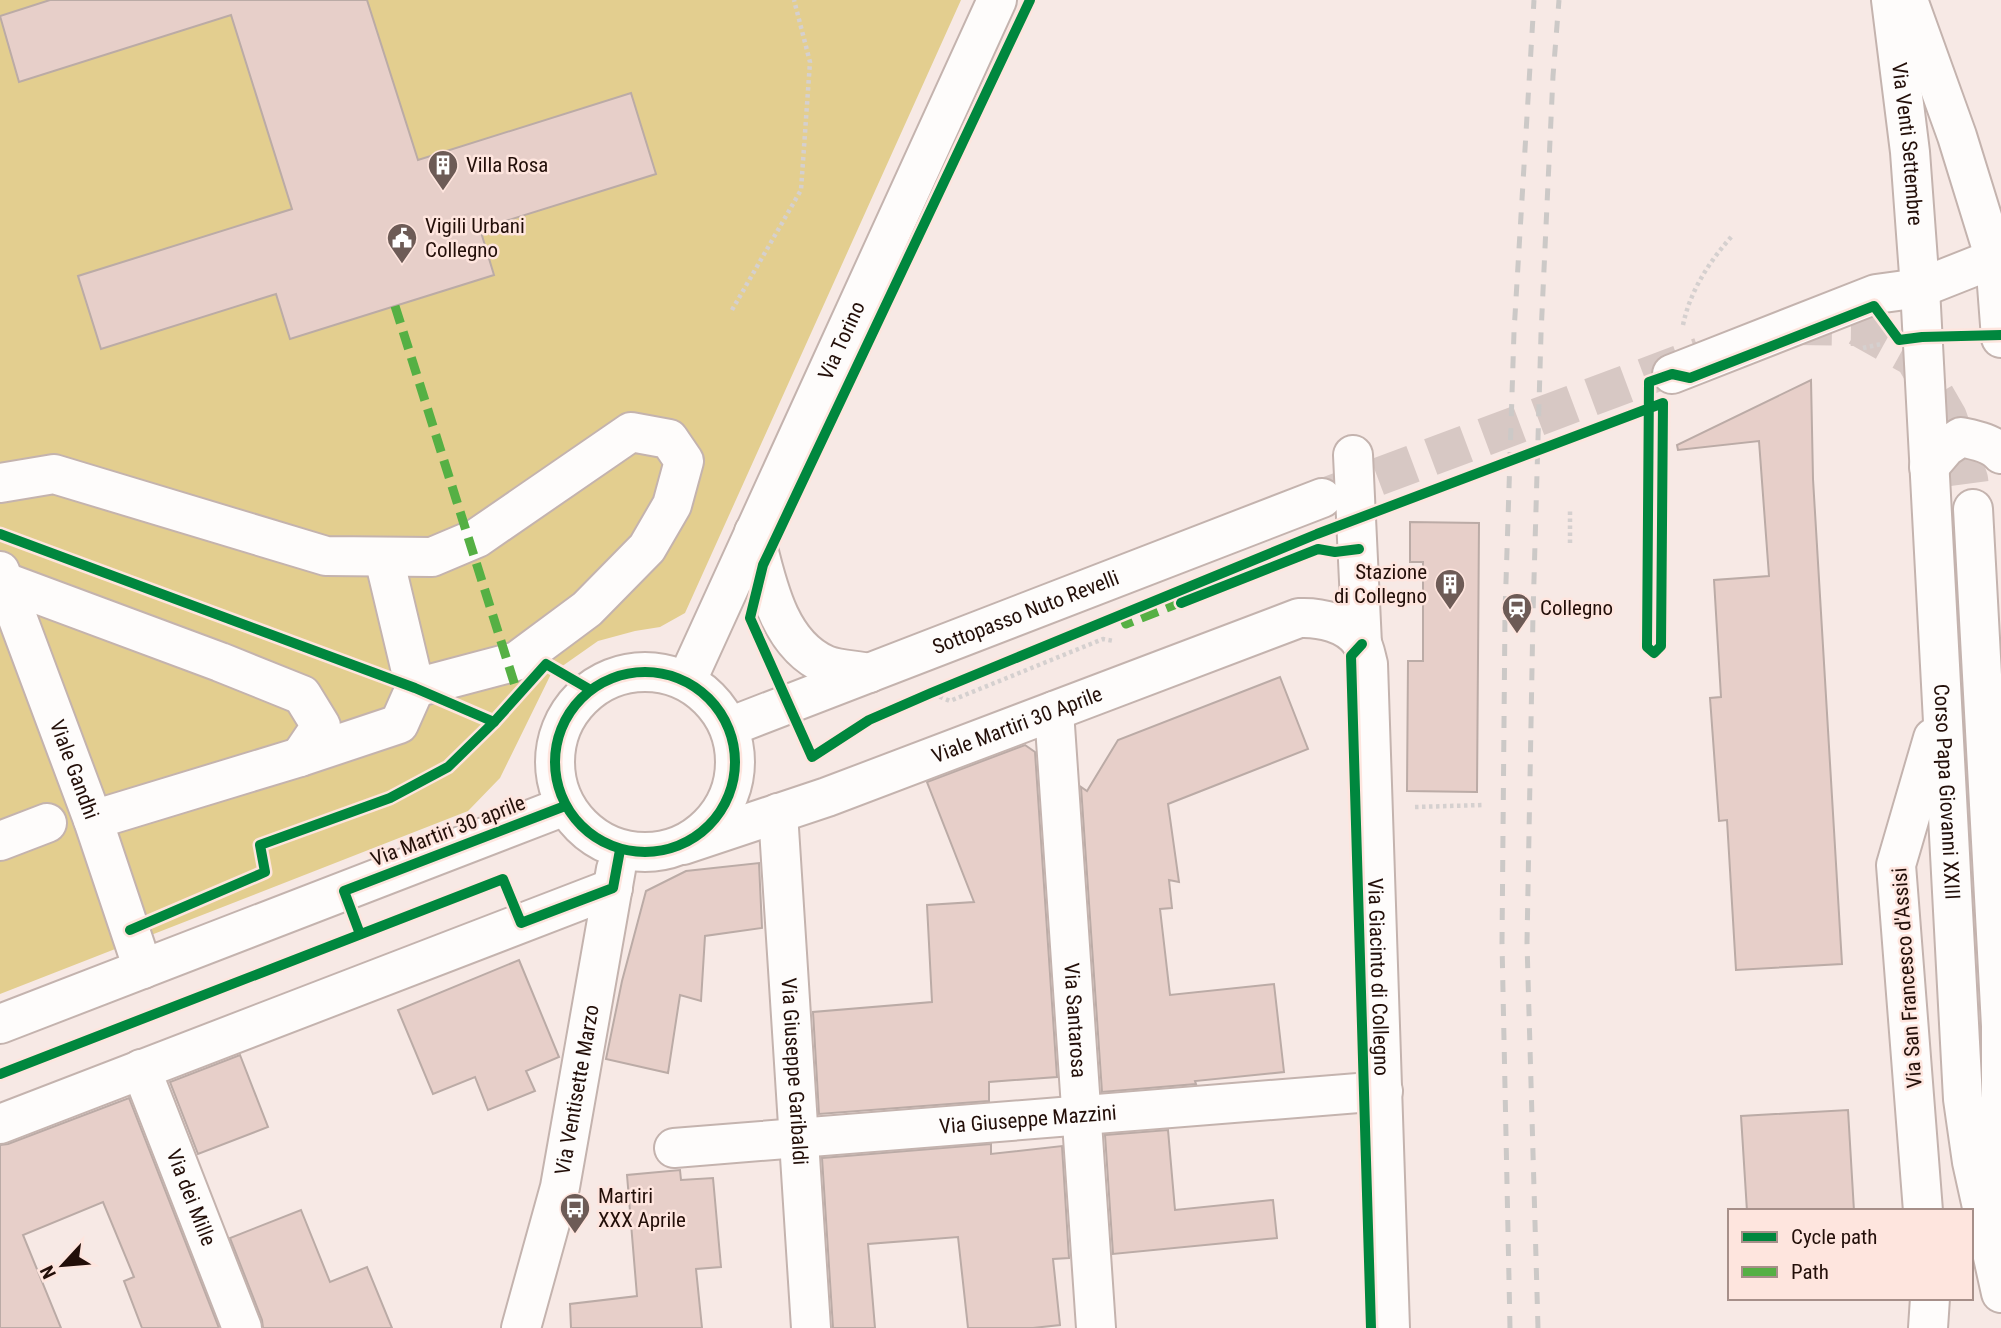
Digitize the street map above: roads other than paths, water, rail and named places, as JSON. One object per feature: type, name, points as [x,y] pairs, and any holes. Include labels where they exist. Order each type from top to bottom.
[{"type":"street","name":"Via Torino","points":[[687,680],[997,0]]},
{"type":"street","name":"Via Venti Settembre","points":[[1891,0],[1910,152],[1920,288]]},
{"type":"street","name":"Via Venti Settembre","points":[[1908,0],[1998,257]]},
{"type":"street","points":[[1672,374],[1876,294],[1920,288],[1998,257],[2001,338]]},
{"type":"street","name":"Corso Papa Giovanni XXIII","points":[[1920,288],[1963,1099],[1972,1162],[2001,1293]]},
{"type":"street","points":[[0,483],[54,474],[326,556],[432,557],[477,538],[631,432],[669,439],[684,461],[671,505],[647,548],[587,609],[517,661],[415,688]]},
{"type":"street","points":[[1929,467],[1946,447],[1961,437],[1979,441],[2001,454]]},
{"type":"street","name":"Via Giacinto di Collegno","points":[[1353,456],[1356,637],[1368,664],[1390,1328]]},
{"type":"street","name":"Sottopasso Nuto Revelli","points":[[729,727],[1322,498]]},
{"type":"street","points":[[1973,509],[2001,1025],[2001,1208]]},
{"type":"street","points":[[754,532],[769,589],[783,623],[800,648],[827,665],[869,673]]},
{"type":"street","points":[[93,820],[398,724],[415,688],[384,558]]},
{"type":"street","points":[[2,576],[302,695],[321,726],[300,757]]},
{"type":"street","name":"Viale Gandhi","points":[[2,576],[93,820],[143,969]]},
{"type":"street","name":"Viale Martiri 30 Aprile","points":[[683,845],[778,813],[1299,618],[1318,618],[1356,637]]},
{"type":"street","points":[[654,670],[687,680],[712,700],[729,727],[736,761],[730,795],[711,825],[683,845],[652,853],[620,850],[588,833],[565,806],[555,777],[555,746],[567,714],[589,689],[620,673],[654,670]]},
{"type":"street","name":"Via San Francesco d'Assisi","points":[[1923,1209],[1896,865],[1941,709]]},
{"type":"street","name":"Via Santarosa","points":[[1054,711],[1096,1328]]},
{"type":"street","name":"Via Martiri 30 aprile","points":[[0,1024],[565,806]]},
{"type":"street","name":"Via Giuseppe Garibaldi","points":[[778,813],[811,1328]]},
{"type":"street","points":[[0,841],[47,823]]},
{"type":"street","name":"Via Ventisette Marzo","points":[[521,1328],[560,1187],[620,850]]},
{"type":"street","points":[[0,1124],[612,888]]},
{"type":"street","name":"Via dei Mille","points":[[141,1069],[242,1328]]},
{"type":"street","name":"Via Giuseppe Mazzini","points":[[674,1149],[1383,1091]]},
{"type":"street","points":[[1928,1328],[1930,1300]]},
{"type":"tunnel","points":[[1794,326],[1858,327],[1914,358],[1948,417],[1969,479],[1973,509]]},
{"type":"tunnel","points":[[1324,497],[1701,356]]},
{"type":"railway","points":[[1510,1328],[1502,943],[1505,613],[1514,332],[1534,0]]},
{"type":"railway","points":[[1538,1328],[1527,943],[1541,334],[1559,0]]},
{"type":"place","name":"Villa Rosa","points":[[443,192]]},
{"type":"place","name":"Vigili Urbani Collegno","points":[[402,265]]},
{"type":"place","name":"Stazione di Collegno","points":[[1450,611]]},
{"type":"place","name":"Collegno","points":[[1517,635]]},
{"type":"place","name":"Martiri XXX Aprile","points":[[575,1235]]}]
